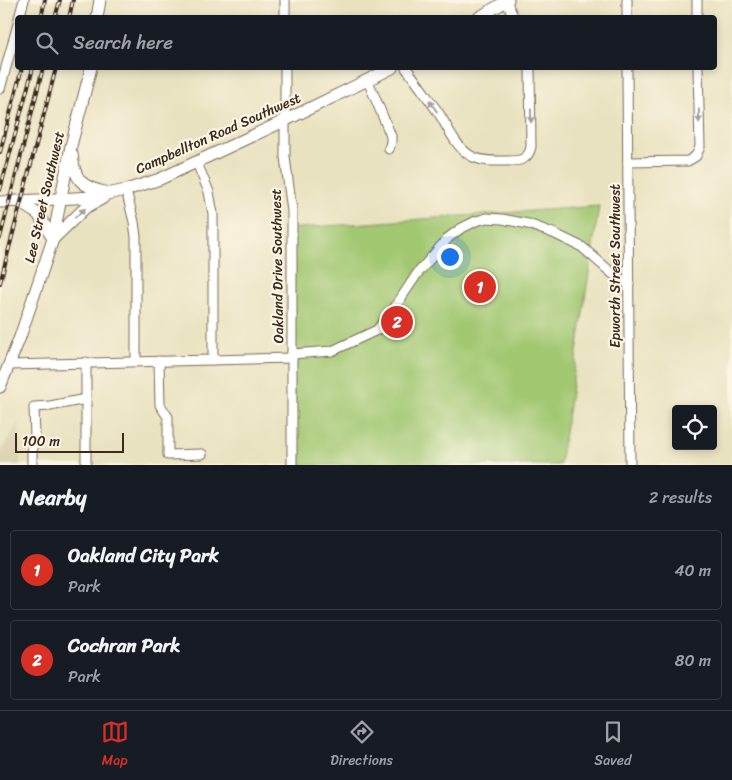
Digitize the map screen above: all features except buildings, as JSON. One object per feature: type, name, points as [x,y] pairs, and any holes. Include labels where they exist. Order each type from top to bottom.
[{"type":"main road","points":[[98,15],[100,0]]},
{"type":"main road","points":[[483,15],[507,1]]},
{"type":"main road","name":"Lee Street Southwest","points":[[0,387],[20,337],[53,240],[71,146],[90,70]]},
{"type":"main road","name":"Campbellton Road Southwest","points":[[0,202],[93,197],[126,190],[160,179],[197,163],[388,70]]},
{"type":"main road","points":[[71,146],[72,163],[79,180],[93,190],[112,193]]},
{"type":"main road","points":[[19,202],[38,214],[53,240],[85,208],[112,193]]},
{"type":"street","points":[[20,15],[24,0]]},
{"type":"street","points":[[285,0],[285,15]]},
{"type":"street","points":[[627,0],[627,15]]},
{"type":"street","points":[[697,0],[697,15]]},
{"type":"street","points":[[507,1],[513,15]]},
{"type":"street","points":[[0,89],[3,66],[15,32]]},
{"type":"street","name":"Oakland Drive Southwest","points":[[285,70],[285,157],[292,211],[292,465]]},
{"type":"street","points":[[407,70],[466,153],[475,158],[485,160],[517,161],[525,159],[531,147],[530,70]]},
{"type":"street","name":"Epworth Street Southwest","points":[[628,70],[630,465]]},
{"type":"street","points":[[628,162],[688,161],[696,156],[700,147],[698,70]]},
{"type":"street","points":[[368,81],[391,136],[392,142],[389,149]]},
{"type":"street","points":[[197,163],[209,192],[214,214],[213,360]]},
{"type":"street","points":[[126,190],[136,237],[136,361]]},
{"type":"street","points":[[9,365],[213,360],[292,356],[332,351],[377,330],[417,274],[448,238],[460,228],[487,218],[528,224],[553,232],[582,247],[613,274],[629,284]]},
{"type":"street","points":[[159,361],[160,405],[168,417],[168,455],[202,454]]},
{"type":"street","points":[[86,362],[86,465]]},
{"type":"street","points":[[32,465],[34,407],[50,406],[86,398]]},
{"type":"shaded area","points":[[19,421],[20,465],[0,465],[0,453]]},
{"type":"green space","points":[[599,206],[560,465],[294,465],[293,363],[286,229]]},
{"type":"railway","points":[[42,15],[45,0]]},
{"type":"railway","points":[[56,15],[60,0]]},
{"type":"railway","points":[[70,15],[73,0]]},
{"type":"railway","points":[[0,152],[21,70]]},
{"type":"railway","points":[[0,190],[32,70]]},
{"type":"railway","points":[[0,238],[42,70]]},
{"type":"railway","points":[[0,283],[55,70]]},
{"type":"place","name":"Oakland City Park","points":[[480,287]]},
{"type":"place","name":"Cochran Park","points":[[397,322]]}]
